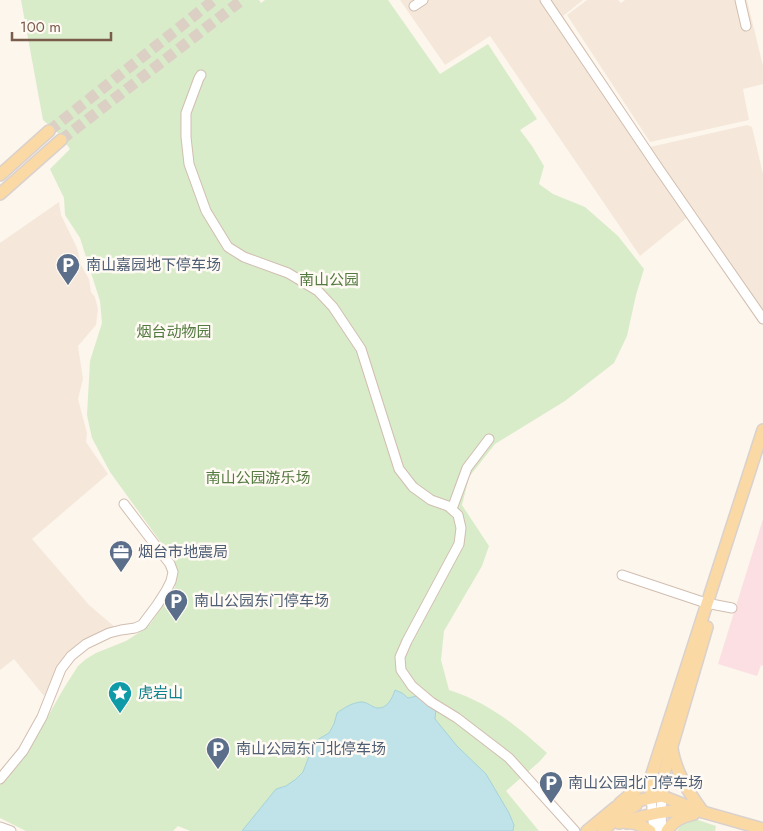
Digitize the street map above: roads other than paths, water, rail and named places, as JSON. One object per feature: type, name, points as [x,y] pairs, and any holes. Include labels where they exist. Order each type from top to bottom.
[{"type":"main road","points":[[0,176],[49,131]]},
{"type":"main road","points":[[0,194],[61,140]]},
{"type":"main road","points":[[610,827],[630,808],[656,797],[710,603],[763,430]]},
{"type":"main road","points":[[586,831],[651,777],[763,452]]},
{"type":"main road","points":[[671,748],[673,760],[681,778],[690,796],[703,812]]},
{"type":"main road","points":[[651,777],[656,797]]},
{"type":"main road","points":[[616,807],[656,797],[763,829]]},
{"type":"main road","points":[[610,827],[656,812],[679,810],[703,812]]},
{"type":"main road","points":[[667,831],[682,817],[703,812]]},
{"type":"main road","points":[[610,827],[630,822],[650,831]]},
{"type":"street","points":[[414,6],[423,0]]},
{"type":"street","points":[[740,0],[746,26]]},
{"type":"street","points":[[549,2],[659,169],[763,319]]},
{"type":"street","points":[[201,74],[186,112],[186,137],[189,164],[206,211],[228,246],[244,257],[288,273],[318,291],[333,307],[362,349],[399,469],[413,487],[431,500],[448,506],[458,515],[461,528],[459,544],[407,641],[400,657],[401,670],[412,686],[431,702],[457,718],[509,758],[575,831]]},
{"type":"street","points":[[452,509],[467,468],[489,439]]},
{"type":"street","points":[[0,780],[23,752],[42,717],[61,669],[71,656],[86,644],[109,633],[135,628],[142,624],[157,605],[171,581],[173,572],[170,564],[124,504]]},
{"type":"street","points":[[622,575],[710,603],[732,608]]},
{"type":"street","points":[[654,831],[656,797]]},
{"type":"street","points":[[656,812],[662,831]]},
{"type":"street","points":[[0,827],[10,831]]},
{"type":"water","points":[[395,690],[408,698],[417,696],[436,708],[435,719],[457,746],[486,774],[509,813],[514,825],[513,831],[242,831],[276,789],[286,786],[303,772],[317,740],[329,733],[337,713],[359,702],[377,708],[384,707],[391,700]]},
{"type":"tunnel","points":[[49,131],[214,0]]},
{"type":"tunnel","points":[[61,140],[242,0]]},
{"type":"place","name":"南山嘉园地下停车场","points":[[68,286]]},
{"type":"place","name":"烟台市地震局","points":[[121,573]]},
{"type":"place","name":"南山公园东门停车场","points":[[176,622]]},
{"type":"place","name":"虎岩山","points":[[120,714]]},
{"type":"place","name":"南山公园东门北停车场","points":[[218,770]]},
{"type":"place","name":"南山公园北门停车场","points":[[551,804]]},
{"type":"park label","name":"南山公园","points":[[329,280]]},
{"type":"park label","name":"烟台动物园","points":[[174,332]]},
{"type":"park label","name":"南山公园游乐场","points":[[258,478]]}]
